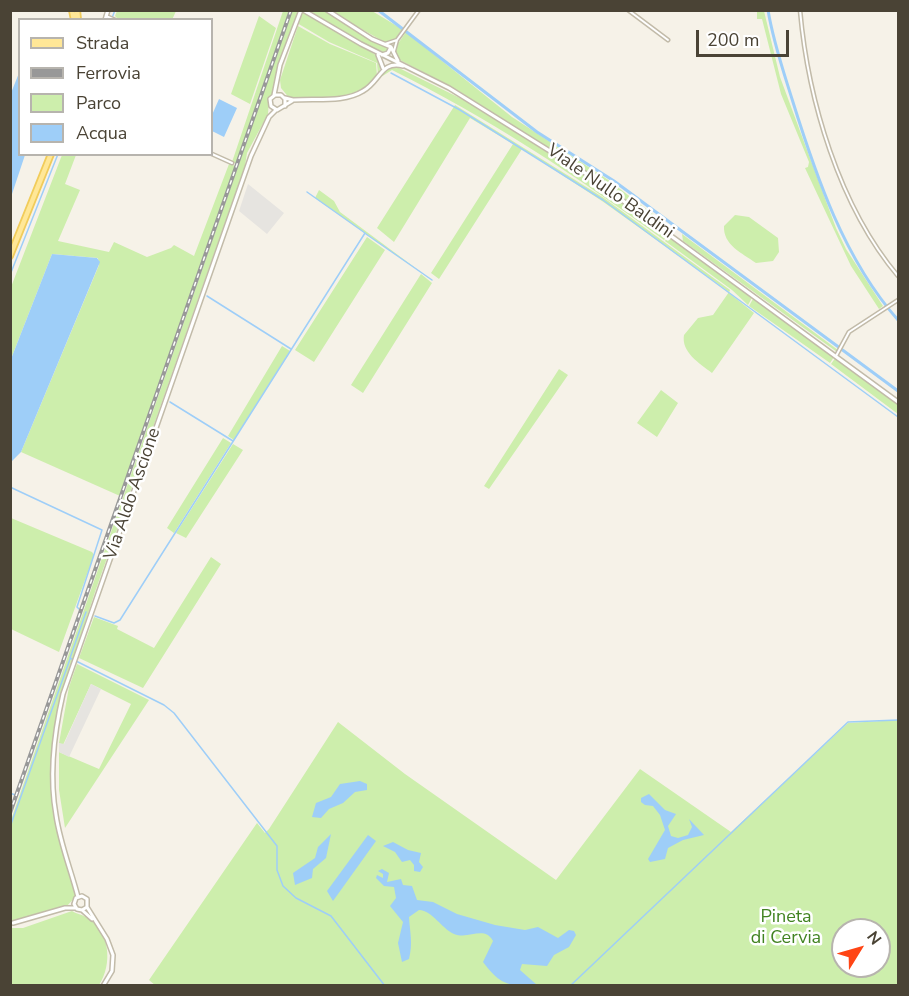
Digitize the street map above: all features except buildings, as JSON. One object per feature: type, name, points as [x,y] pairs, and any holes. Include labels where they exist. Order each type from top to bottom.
[{"type":"main road","points":[[10,256],[50,156]]},
{"type":"street","points":[[107,17],[108,10]]},
{"type":"street","points":[[269,117],[270,99],[277,86],[280,65],[302,10]]},
{"type":"street","name":"Viale Nullo Baldini","points":[[302,10],[375,52],[449,88],[594,179],[837,354],[898,402]]},
{"type":"street","points":[[327,10],[372,39],[384,44],[394,44]]},
{"type":"street","points":[[382,55],[388,53],[419,10]]},
{"type":"street","points":[[628,10],[668,40]]},
{"type":"street","points":[[800,10],[808,71],[826,141],[869,236],[898,276]]},
{"type":"street","points":[[384,44],[394,44]]},
{"type":"street","points":[[394,44],[394,54],[399,63]]},
{"type":"street","points":[[375,52],[382,60],[383,70]]},
{"type":"street","points":[[274,95],[293,100],[340,98],[360,93],[374,83],[383,70],[393,64],[411,68]]},
{"type":"street","points":[[277,86],[284,97],[285,106]]},
{"type":"street","points":[[269,117],[293,100]]},
{"type":"street","points":[[270,106],[276,110]]},
{"type":"street","name":"Via Aldo Ascione","points":[[78,897],[56,816],[53,788],[58,715],[75,660],[251,156],[269,117]]},
{"type":"street","points":[[213,154],[232,163]]},
{"type":"street","points":[[837,354],[849,332],[898,300]]},
{"type":"street","name":"Via Aldo Ascione","points":[[74,880],[84,896]]},
{"type":"street","points":[[14,923],[65,908],[78,897],[84,896],[88,901],[87,907],[113,955],[112,971],[103,986]]},
{"type":"street","points":[[74,902],[77,909]]},
{"type":"street","points":[[82,910],[87,907]]},
{"type":"street","points":[[65,908],[82,910],[98,924]]},
{"type":"green space","points":[[117,10],[176,11],[173,18],[117,18],[115,16]]},
{"type":"green space","points":[[283,11],[290,11],[237,164],[232,162]]},
{"type":"green space","points":[[292,11],[299,11],[275,76],[275,89],[269,100],[268,114],[247,153],[245,166],[95,592],[59,703],[52,750],[51,787],[55,816],[76,896],[67,906],[11,921],[11,820]]},
{"type":"green space","points":[[303,11],[324,11],[386,47],[388,50],[385,53],[374,48],[371,52],[379,57],[382,64],[378,75],[377,63],[329,42],[297,23]]},
{"type":"green space","points":[[330,11],[372,11],[402,29],[395,40],[386,43]]},
{"type":"green space","points":[[757,11],[764,11],[780,77],[836,228],[846,249],[883,306],[879,309],[851,266],[805,168],[808,167],[809,162],[781,94],[762,19],[757,19]]},
{"type":"green space","points":[[259,16],[276,28],[250,104],[231,94]]},
{"type":"green space","points":[[298,26],[330,44],[376,63],[377,76],[359,91],[337,97],[290,99],[281,88],[280,80]]},
{"type":"green space","points":[[406,32],[512,117],[607,179],[675,231],[668,229],[590,174],[457,90],[398,59],[395,48]]},
{"type":"green space","points":[[395,66],[470,103],[601,186],[668,234],[664,240],[599,193],[531,149],[427,88],[392,70],[381,77],[385,69]]},
{"type":"green space","points":[[455,105],[604,198],[730,290],[729,293],[754,313],[712,373],[688,352],[684,335],[698,318],[713,315],[729,292],[602,201],[522,149],[439,279],[431,273],[513,144],[470,118],[394,242],[377,228]]},
{"type":"green space","points":[[62,156],[76,156],[65,184],[80,190],[58,241],[109,252],[114,242],[147,257],[174,245],[194,256],[229,164],[236,166],[120,496],[21,452],[99,265],[98,258],[52,254],[11,359],[11,287]]},
{"type":"green space","points":[[319,190],[334,201],[340,212],[433,281],[315,198]]},
{"type":"green space","points":[[735,215],[749,217],[778,238],[779,252],[773,261],[756,263],[730,243],[724,226]]},
{"type":"green space","points":[[682,234],[838,350],[837,352],[683,241]]},
{"type":"green space","points":[[669,235],[753,296],[748,305],[732,290],[665,241]]},
{"type":"green space","points":[[367,237],[385,250],[314,362],[295,350]]},
{"type":"green space","points":[[421,274],[432,283],[363,393],[351,385]]},
{"type":"green space","points":[[754,297],[834,357],[830,363],[749,306]]},
{"type":"green space","points":[[282,346],[290,351],[234,440],[228,436]]},
{"type":"green space","points":[[836,357],[898,404],[898,414],[831,364]]},
{"type":"green space","points":[[559,369],[568,375],[489,489],[484,486]]},
{"type":"green space","points":[[661,390],[678,403],[657,437],[637,423]]},
{"type":"green space","points":[[223,438],[231,443],[174,533],[167,528]]},
{"type":"green space","points":[[233,444],[243,450],[186,538],[176,533]]},
{"type":"green space","points":[[11,518],[92,552],[94,555],[59,652],[11,629]]},
{"type":"green space","points":[[211,557],[221,564],[143,688],[79,658],[94,617],[118,626],[117,629],[154,648]]},
{"type":"green space","points":[[77,664],[149,700],[65,828],[59,790],[59,752],[99,769],[131,704],[91,684],[63,745],[59,743],[69,687]]},
{"type":"green space","name":"Pineta di Cervia","points":[[898,720],[897,985],[156,986],[149,980],[257,823],[265,833],[269,829],[338,722],[405,774],[556,880],[640,769],[731,832],[848,723]]},
{"type":"green space","points":[[72,911],[94,923],[104,939],[107,958],[99,985],[11,985],[11,928],[23,928]]},
{"type":"shaded area","points":[[248,184],[284,213],[267,234],[239,211]]},
{"type":"shaded area","points":[[91,684],[101,689],[69,757],[59,752],[59,743],[64,744]]},
{"type":"water","points":[[18,76],[18,156],[25,156],[11,197],[11,93]]},
{"type":"water","points":[[219,99],[237,108],[224,137],[213,132],[213,113]]},
{"type":"water","points":[[52,254],[97,258],[100,262],[21,452],[11,462],[11,359]]},
{"type":"water","points":[[360,781],[367,784],[367,790],[355,792],[343,803],[329,809],[321,818],[312,817],[316,803],[331,797],[340,784]]},
{"type":"water","points":[[649,794],[665,810],[676,814],[668,826],[671,836],[678,838],[688,835],[692,827],[689,819],[704,835],[683,840],[668,848],[665,859],[650,862],[648,859],[665,830],[660,815],[653,806],[641,802],[641,798]]},
{"type":"water","points":[[331,834],[326,858],[313,869],[312,878],[295,885],[293,873],[315,858],[318,847]]},
{"type":"water","points":[[368,835],[376,841],[333,901],[327,891]]},
{"type":"water","points":[[393,842],[408,850],[421,853],[419,862],[423,867],[420,872],[414,871],[414,865],[410,860],[402,862],[395,852],[383,846]]},
{"type":"water","points":[[382,869],[389,873],[387,882],[401,879],[403,885],[412,886],[417,900],[433,902],[457,914],[495,925],[525,930],[538,927],[558,938],[569,930],[574,931],[576,935],[569,947],[554,955],[547,966],[522,964],[520,970],[537,985],[512,984],[495,976],[483,962],[493,941],[489,936],[481,933],[454,934],[429,913],[419,910],[409,917],[410,953],[409,959],[402,962],[398,943],[403,922],[390,906],[396,898],[394,887],[384,886],[376,878],[377,875],[383,878],[383,874],[378,871]]},
{"type":"waterway","points":[[112,18],[115,10]]},
{"type":"waterway","points":[[378,10],[537,132],[614,181],[898,391]]},
{"type":"waterway","points":[[768,10],[778,55],[801,128],[834,216],[862,271],[898,320]]},
{"type":"waterway","points":[[391,73],[460,110],[603,200],[898,417]]},
{"type":"waterway","points":[[10,275],[57,156]]},
{"type":"waterway","points":[[95,616],[114,623],[120,620],[365,233],[307,192]]},
{"type":"waterway","points":[[366,234],[432,280]]},
{"type":"waterway","points":[[207,296],[291,349]]},
{"type":"waterway","points":[[170,402],[233,441]]},
{"type":"waterway","points":[[10,487],[102,530],[77,607],[79,609]]},
{"type":"waterway","points":[[86,612],[70,658],[164,705],[174,713],[277,846],[277,870],[283,886],[296,898],[331,916],[385,986]]},
{"type":"waterway","points":[[10,827],[70,659]]},
{"type":"waterway","points":[[570,986],[848,722],[898,720]]},
{"type":"waterway","points":[[10,793],[15,795]]},
{"type":"railway","points":[[10,813],[291,10]]}]
